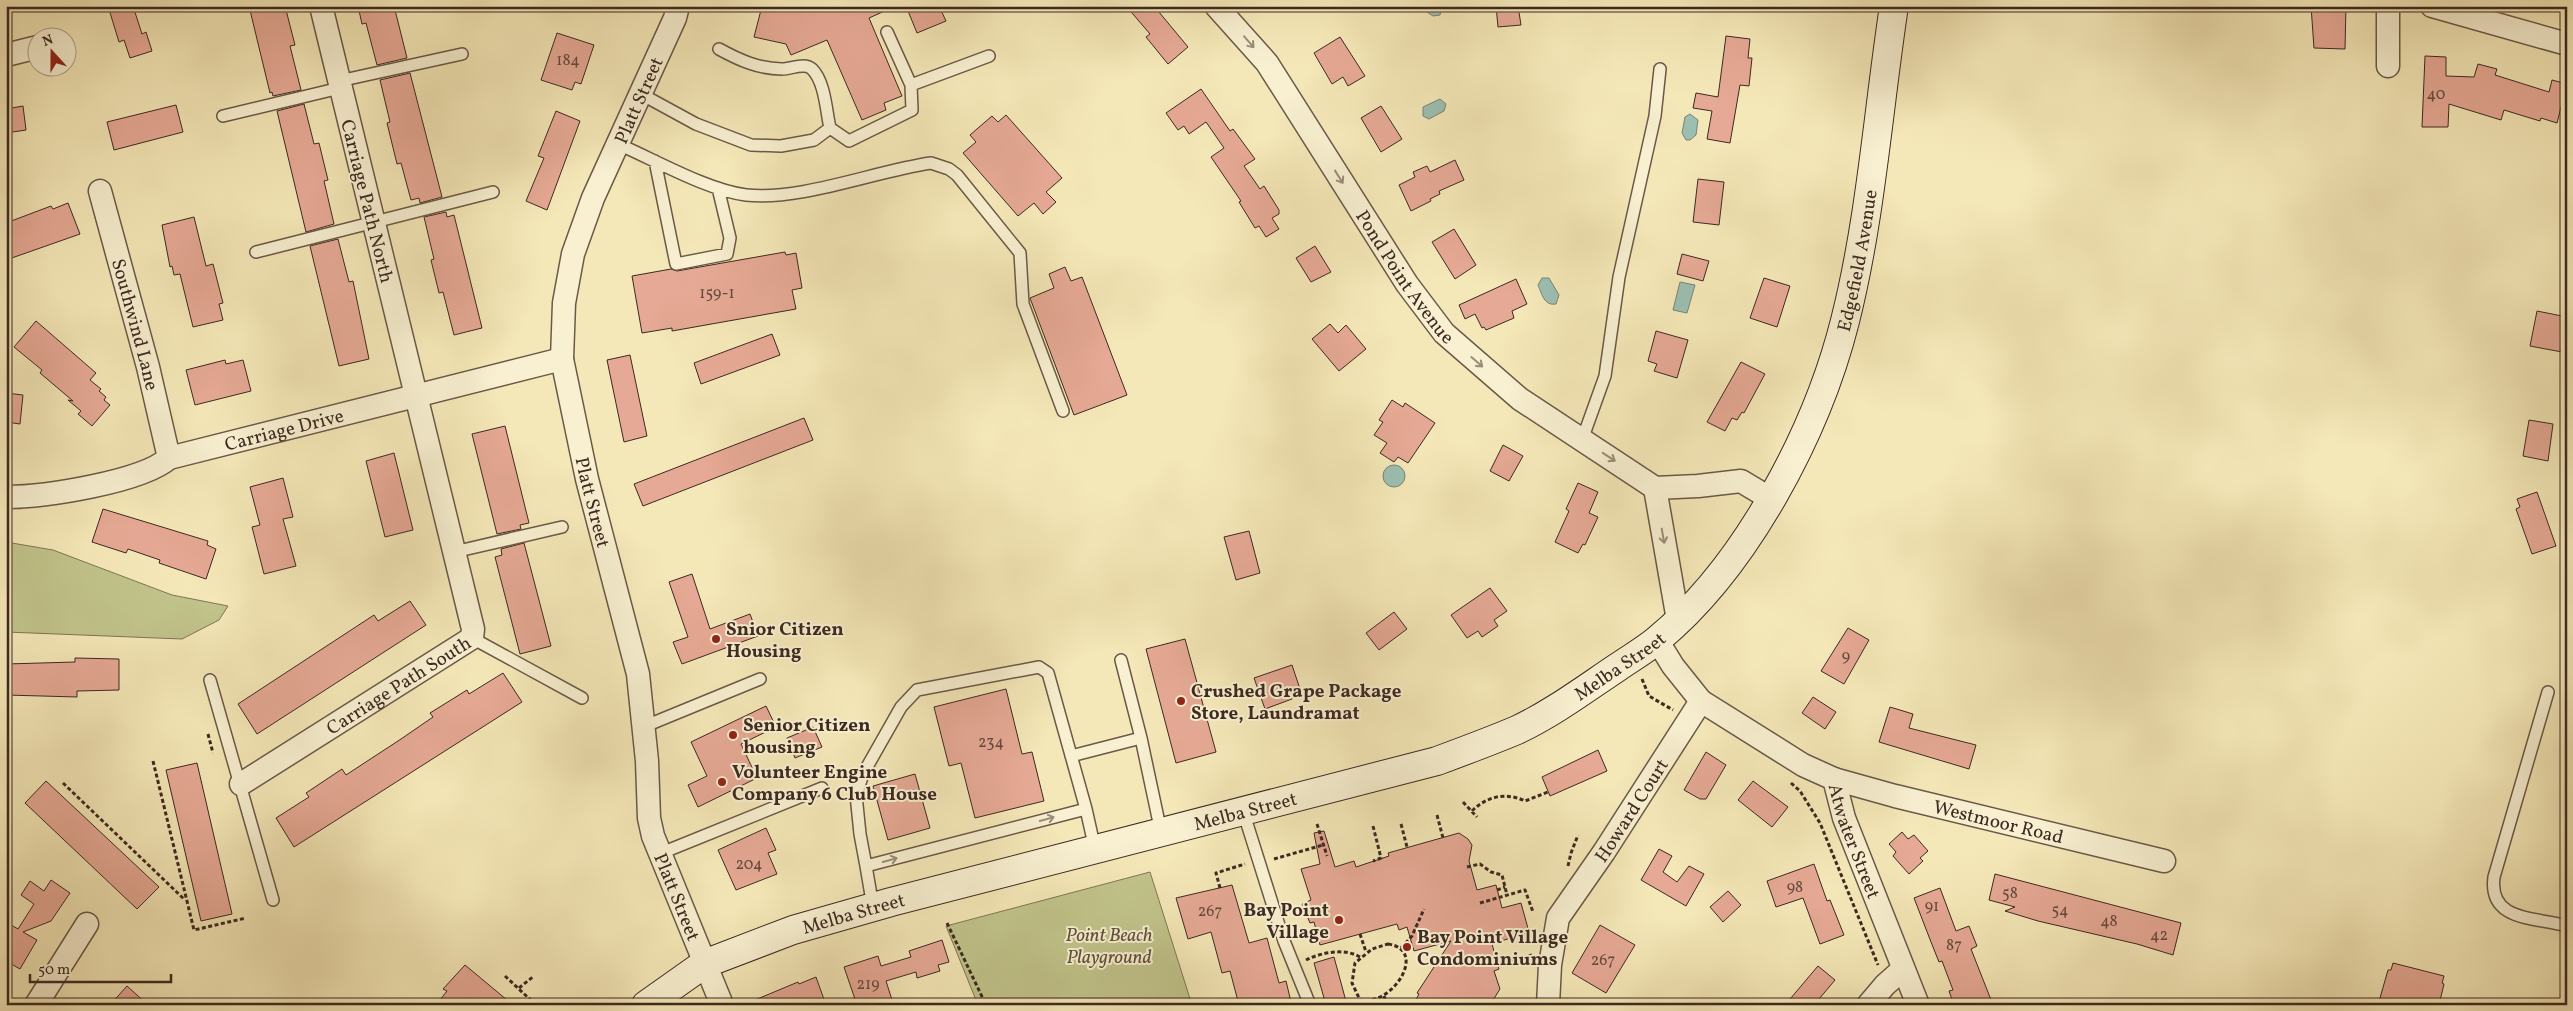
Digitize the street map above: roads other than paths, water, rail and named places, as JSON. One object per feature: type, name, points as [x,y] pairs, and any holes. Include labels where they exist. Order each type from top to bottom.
[{"type":"main road","name":"Edgefield Avenue","points":[[1771,499],[1816,410],[1832,367],[1845,321],[1861,241],[1894,6]]},
{"type":"main road","name":"Melba Street","points":[[646,1005],[704,964],[794,930],[873,907],[1437,761],[1518,729],[1565,704],[1657,640],[1712,586],[1733,559],[1771,499]]},
{"type":"street","name":"Carriage Path North","points":[[321,6],[417,396]]},
{"type":"street","name":"Platt Street","points":[[678,6],[641,94],[593,198],[573,254],[564,303],[562,359],[587,479],[638,674],[649,818],[659,854],[695,936],[704,964],[722,1005]]},
{"type":"street","name":"Pond Point Avenue","points":[[1216,6],[1267,63],[1407,284],[1444,333],[1520,399],[1655,488]]},
{"type":"street","points":[[2388,6],[2388,66]]},
{"type":"street","points":[[2432,6],[2567,44]]},
{"type":"street","points":[[6,55],[28,50]]},
{"type":"street","name":"Southwind Lane","points":[[100,191],[148,367],[169,458]]},
{"type":"street","name":"Carriage Drive","points":[[6,497],[25,497],[101,483],[147,472],[160,466],[169,458],[562,359]]},
{"type":"street","name":"Carriage Path South","points":[[240,784],[472,638],[473,629],[417,396]]},
{"type":"street","points":[[1678,620],[1655,488],[1741,481],[1771,499]]},
{"type":"street","name":"Atwater Street","points":[[1657,640],[1673,666],[1695,710],[1803,766],[1834,779],[1844,818],[1918,1005]]},
{"type":"street","name":"Howard Court","points":[[1548,1005],[1552,953],[1558,918],[1604,852],[1695,710]]},
{"type":"street","name":"Westmoor Road","points":[[1834,779],[1895,796],[2164,861]]},
{"type":"street","points":[[36,1005],[87,924]]},
{"type":"street","points":[[1868,1005],[1885,985],[1904,969]]},
{"type":"lane","points":[[719,49],[742,61],[761,67],[782,69],[805,65],[811,67],[820,82],[830,128],[849,141],[912,110],[911,85],[887,32]]},
{"type":"lane","points":[[223,116],[339,84],[462,54]]},
{"type":"lane","points":[[911,85],[989,56]]},
{"type":"lane","points":[[1582,440],[1605,376],[1619,277],[1655,116],[1660,69]]},
{"type":"lane","points":[[641,94],[696,124],[751,145],[781,146],[814,140],[830,128]]},
{"type":"lane","points":[[618,144],[718,188],[748,195],[831,185],[931,163],[949,169],[1020,253],[1023,304],[1063,411]]},
{"type":"lane","points":[[656,160],[676,264],[727,254],[730,238],[718,188]]},
{"type":"lane","points":[[256,252],[493,192]]},
{"type":"lane","points":[[454,552],[562,527]]},
{"type":"lane","points":[[472,638],[582,698]]},
{"type":"lane","points":[[1121,660],[1141,738],[1161,832]]},
{"type":"lane","points":[[873,907],[860,834],[856,795],[863,774],[901,707],[917,690],[1039,667],[1048,673],[1086,809],[1095,849]]},
{"type":"lane","points":[[643,727],[760,678]]},
{"type":"lane","points":[[210,680],[273,900]]},
{"type":"lane","points":[[2548,692],[2494,877],[2493,888],[2496,900],[2505,911],[2567,926]]},
{"type":"lane","points":[[1071,756],[1141,738]]},
{"type":"lane","points":[[659,854],[822,788]]},
{"type":"lane","points":[[866,866],[1086,809]]},
{"type":"lane","points":[[1243,811],[1294,966],[1310,1005]]},
{"type":"water","points":[[1418,6],[1440,6],[1440,15],[1433,16]]},
{"type":"water","points":[[1440,99],[1446,104],[1444,111],[1429,119],[1423,116],[1423,107]]},
{"type":"water","points":[[1690,114],[1698,120],[1696,135],[1690,140],[1686,140],[1682,133],[1685,117]]},
{"type":"water","points":[[1542,278],[1549,278],[1559,295],[1556,304],[1549,303],[1542,295],[1538,285]]},
{"type":"water","points":[[1680,282],[1695,285],[1687,313],[1673,310]]},
{"type":"water","points":[[1394,465],[1404,472],[1405,476],[1398,486],[1394,487],[1384,480],[1383,476],[1390,466]]},
{"type":"place","name":"Snior Citizen Housing","points":[[716,639]]},
{"type":"place","name":"Crushed Grape Package Store, Laundramat","points":[[1181,701]]},
{"type":"place","name":"Senior Citizen housing","points":[[733,735]]},
{"type":"place","name":"Volunteer Engine Company 6 Club House","points":[[722,782]]},
{"type":"place","name":"Bay Point Village","points":[[1339,920]]},
{"type":"place","name":"Bay Point Village Condominiums","points":[[1407,947]]},
{"type":"park label","name":"Point Beach Playground","points":[[1109,945]]}]
